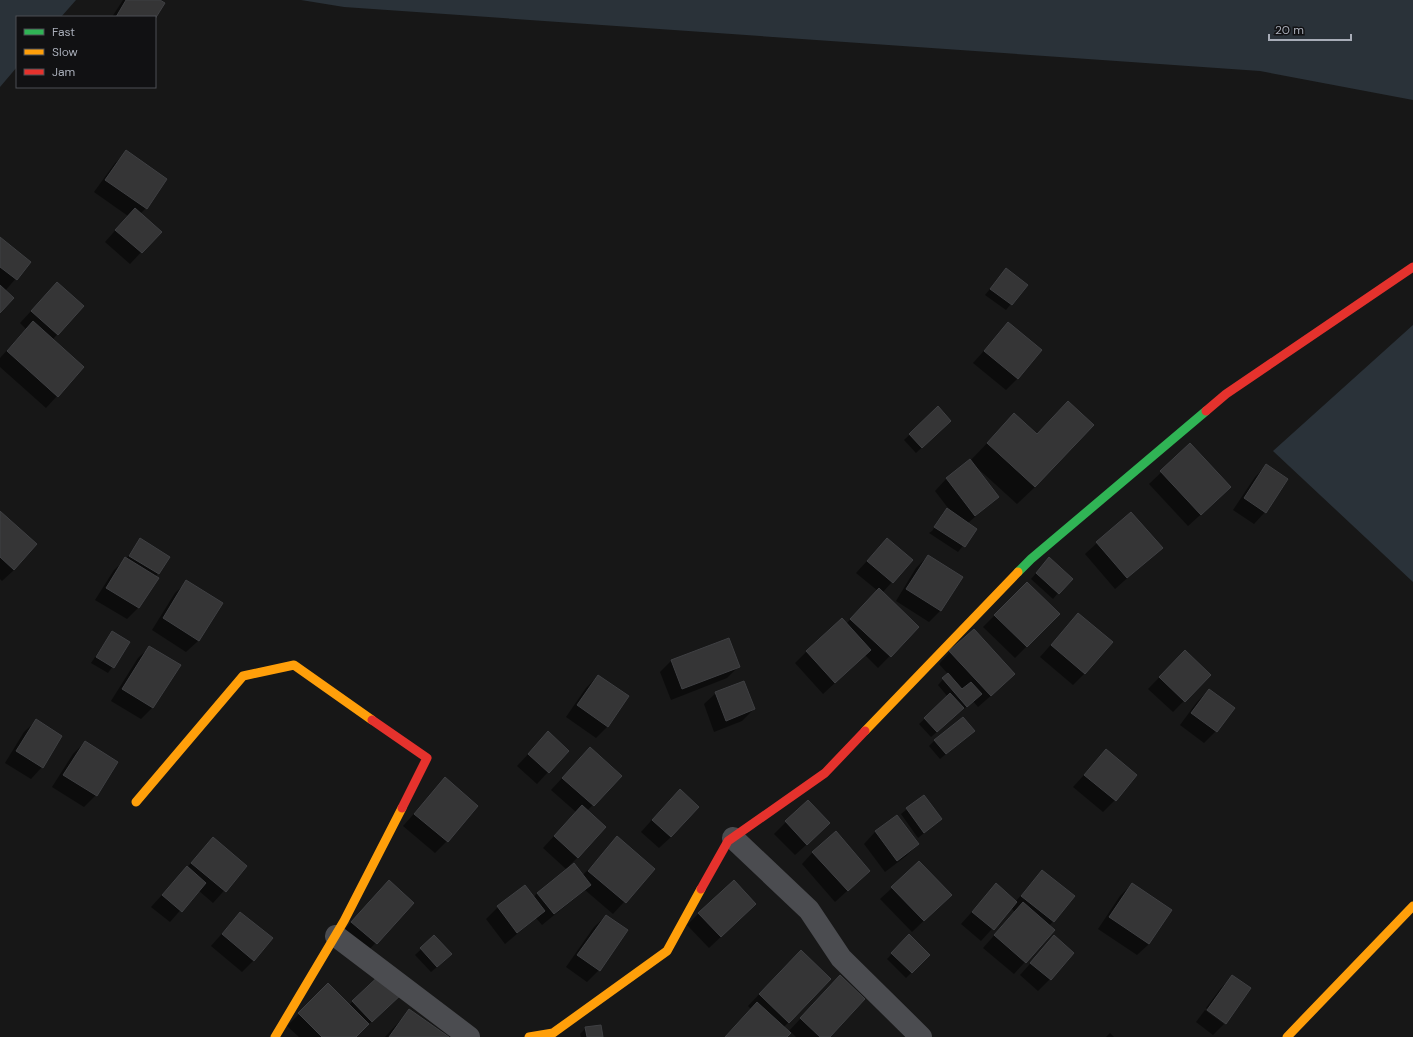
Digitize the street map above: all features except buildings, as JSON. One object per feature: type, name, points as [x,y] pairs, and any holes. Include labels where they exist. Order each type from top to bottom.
[{"type":"street","points":[[528,1037],[553,1033],[667,950],[728,841],[825,773],[1031,559],[1220,399],[1413,267]]},
{"type":"street","points":[[136,802],[242,676],[294,665],[427,758],[336,936],[275,1037]]},
{"type":"street","points":[[733,838],[809,910],[842,958],[921,1037]]},
{"type":"street","points":[[1287,1037],[1413,906]]},
{"type":"street","points":[[336,936],[469,1037]]},
{"type":"shaded area","points":[[0,0],[76,0],[62,16],[16,16],[16,68],[0,87]]},
{"type":"shaded area","points":[[301,0],[1413,0],[1413,100],[1260,71],[344,7]]},
{"type":"shaded area","points":[[1413,325],[1413,582],[1273,451]]},
{"type":"traffic: fast","points":[[1018,572],[1031,559],[1206,411]]},
{"type":"traffic: slow","points":[[865,731],[1018,572]]},
{"type":"traffic: slow","points":[[136,802],[243,676],[294,665],[372,720]]},
{"type":"traffic: slow","points":[[275,1037],[344,921],[402,808]]},
{"type":"traffic: slow","points":[[529,1037],[553,1033],[667,951],[701,889]]},
{"type":"traffic: slow","points":[[1287,1037],[1413,906]]},
{"type":"traffic: jam","points":[[1206,411],[1226,394],[1413,267]]},
{"type":"traffic: jam","points":[[372,720],[427,758],[402,808]]},
{"type":"traffic: jam","points":[[701,889],[728,841],[825,773],[865,731]]}]
